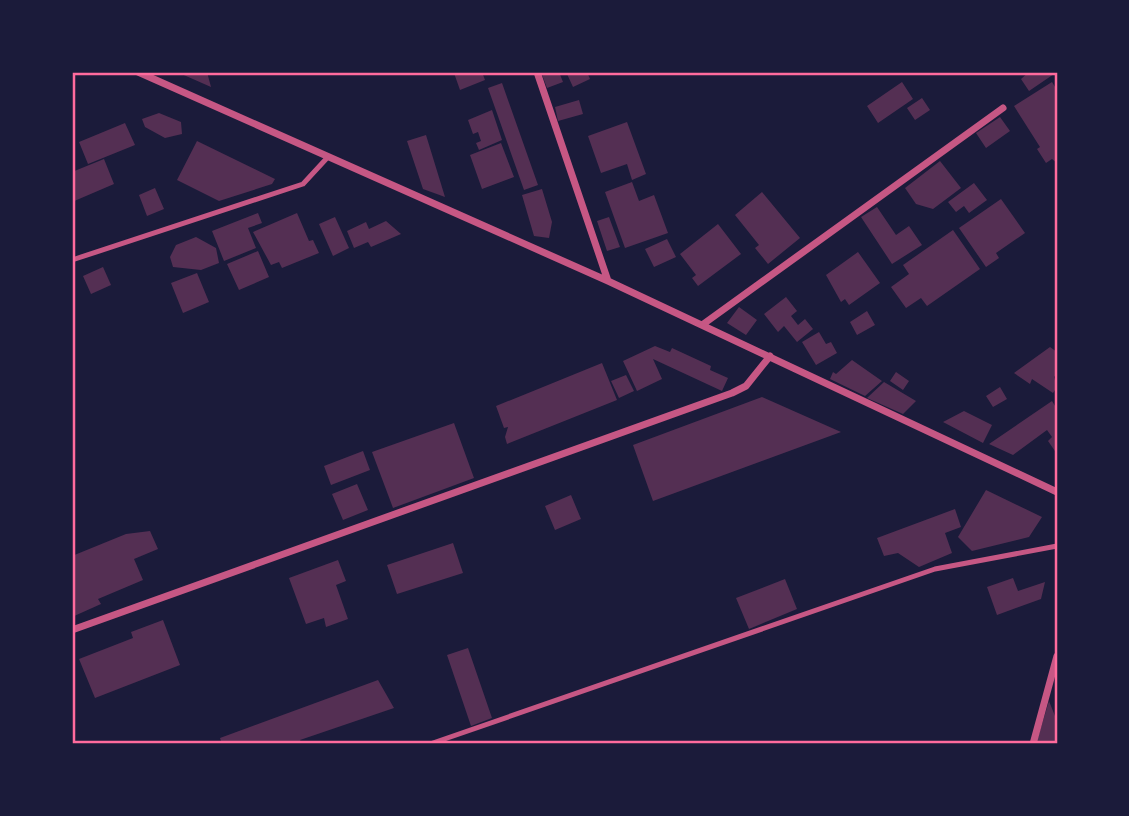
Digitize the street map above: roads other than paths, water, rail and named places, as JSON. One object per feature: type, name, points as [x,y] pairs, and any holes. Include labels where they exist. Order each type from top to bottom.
[{"type":"street","points":[[138,72],[608,281],[1057,492]]},
{"type":"street","points":[[537,72],[608,281]]},
{"type":"street","points":[[702,325],[1003,108]]},
{"type":"street","points":[[72,630],[710,402],[746,386],[770,356]]},
{"type":"street","points":[[1033,744],[1057,656]]},
{"type":"lane","points":[[72,260],[303,184],[327,158]]},
{"type":"lane","points":[[430,744],[935,569],[1057,546]]}]
